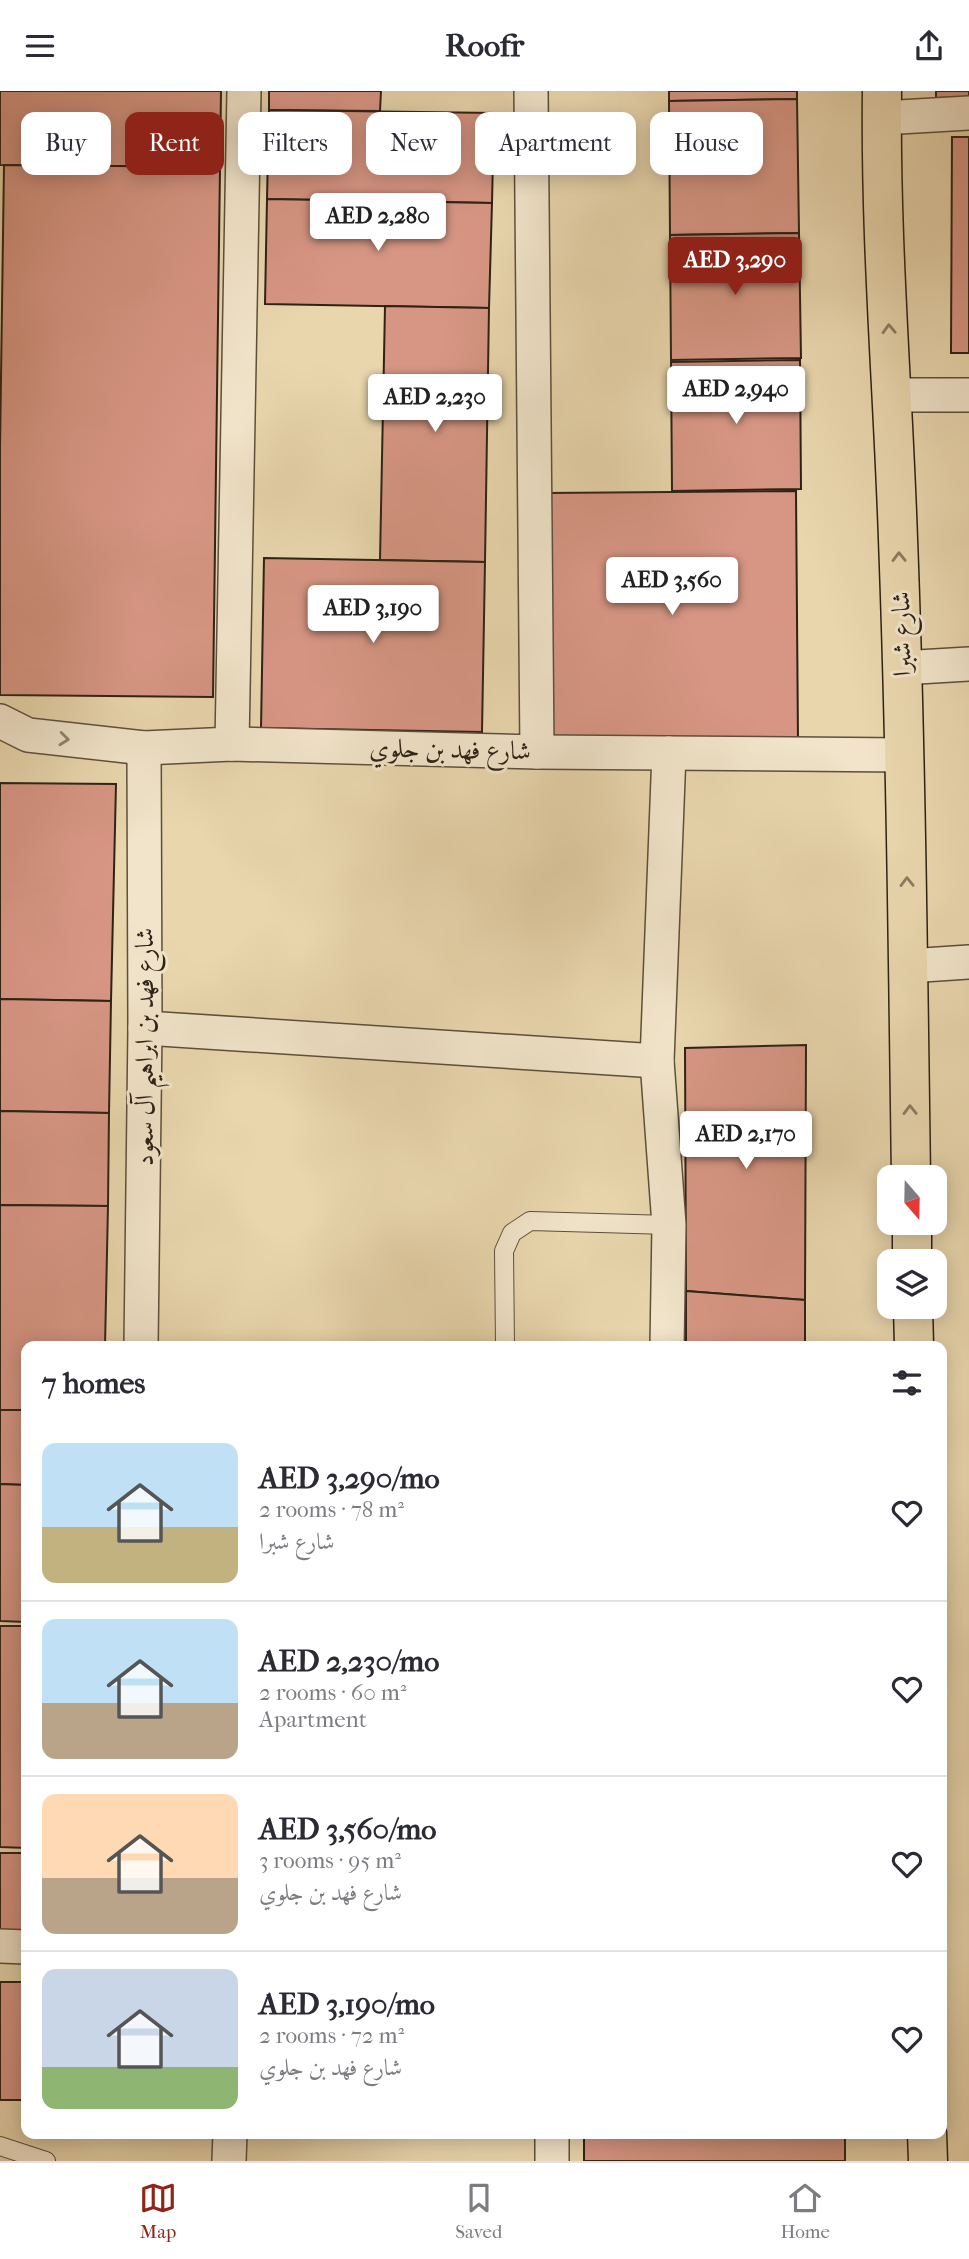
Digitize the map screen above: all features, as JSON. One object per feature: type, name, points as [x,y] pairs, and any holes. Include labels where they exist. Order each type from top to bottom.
[{"type":"main road","name":"شارع شبرا","points":[[882,104],[905,755],[911,1165]]},
{"type":"main road","points":[[913,1319],[914,1341]]},
{"type":"main road","points":[[927,2139],[928,2161]]},
{"type":"street","points":[[232,744],[244,91]]},
{"type":"street","points":[[531,91],[537,752]]},
{"type":"street","points":[[882,104],[969,113]]},
{"type":"street","points":[[891,395],[969,395]]},
{"type":"street","points":[[901,668],[969,664]]},
{"type":"street","name":"شارع فهد بن جلوي","points":[[0,721],[28,735],[144,748],[232,744],[537,752],[905,755]]},
{"type":"street","name":"شارع فهد بن ابراهيم آل سعود","points":[[141,1341],[145,1028],[144,748]]},
{"type":"street","points":[[667,1341],[669,1226],[657,1061],[669,753]]},
{"type":"street","points":[[908,966],[969,962]]},
{"type":"street","points":[[145,1028],[657,1061]]},
{"type":"street","points":[[0,1946],[21,1947]]},
{"type":"street","points":[[229,2161],[230,2139]]},
{"type":"street","points":[[552,2139],[552,2161]]},
{"type":"lane","points":[[505,1341],[504,1251],[512,1233],[530,1221],[669,1226]]},
{"type":"lane","points":[[0,2145],[46,2161]]},
{"type":"building","points":[[0,91],[221,91],[221,112],[125,112],[125,166],[111,166],[111,112],[21,112],[21,165],[0,165]]},
{"type":"building","points":[[269,91],[381,91],[380,111],[269,110]]},
{"type":"building","points":[[669,91],[797,91],[797,99],[669,101]]},
{"type":"building","points":[[936,91],[969,91],[969,97],[936,98]]},
{"type":"building","points":[[797,99],[799,233],[670,235],[670,175],[763,175],[763,112],[669,112],[669,101]]},
{"type":"building","points":[[269,110],[419,112],[366,112],[366,175],[461,175],[461,113],[475,113],[475,175],[493,175],[492,203],[267,199],[268,175],[352,175],[352,112]]},
{"type":"building","points":[[952,137],[969,137],[969,353],[951,353]]},
{"type":"building","points":[[4,165],[21,165],[21,175],[111,175],[111,166],[125,166],[125,175],[220,175],[213,697],[0,695]]},
{"type":"building","points":[[267,199],[492,203],[489,308],[265,304]]},
{"type":"building","points":[[799,233],[801,358],[671,360],[670,235]]},
{"type":"building","points":[[385,306],[489,308],[485,562],[380,560]]},
{"type":"building","points":[[800,360],[801,489],[672,491],[671,362]]},
{"type":"building","points":[[796,491],[798,741],[548,744],[546,493]]},
{"type":"building","points":[[264,558],[485,562],[482,732],[261,728]]},
{"type":"building","points":[[0,783],[116,784],[111,1001],[0,999]]},
{"type":"building","points":[[0,999],[111,1001],[109,1113],[0,1111]]},
{"type":"building","points":[[806,1045],[805,1300],[686,1291],[685,1048]]},
{"type":"building","points":[[0,1111],[109,1113],[108,1206],[0,1205]]},
{"type":"building","points":[[0,1205],[108,1206],[105,1341],[21,1341],[21,1410],[0,1410]]},
{"type":"building","points":[[686,1291],[805,1300],[805,1341],[686,1341]]},
{"type":"building","points":[[0,1410],[21,1410],[21,1485],[0,1484]]},
{"type":"building","points":[[0,1484],[21,1485],[21,1622],[0,1621]]},
{"type":"building","points":[[0,1626],[21,1626],[21,1848],[0,1847]]},
{"type":"building","points":[[0,1853],[21,1853],[21,1937],[0,1936]]},
{"type":"building","points":[[0,1982],[21,1982],[21,2100],[0,2100]]},
{"type":"building","points":[[584,2139],[845,2139],[845,2161],[584,2161]]}]
